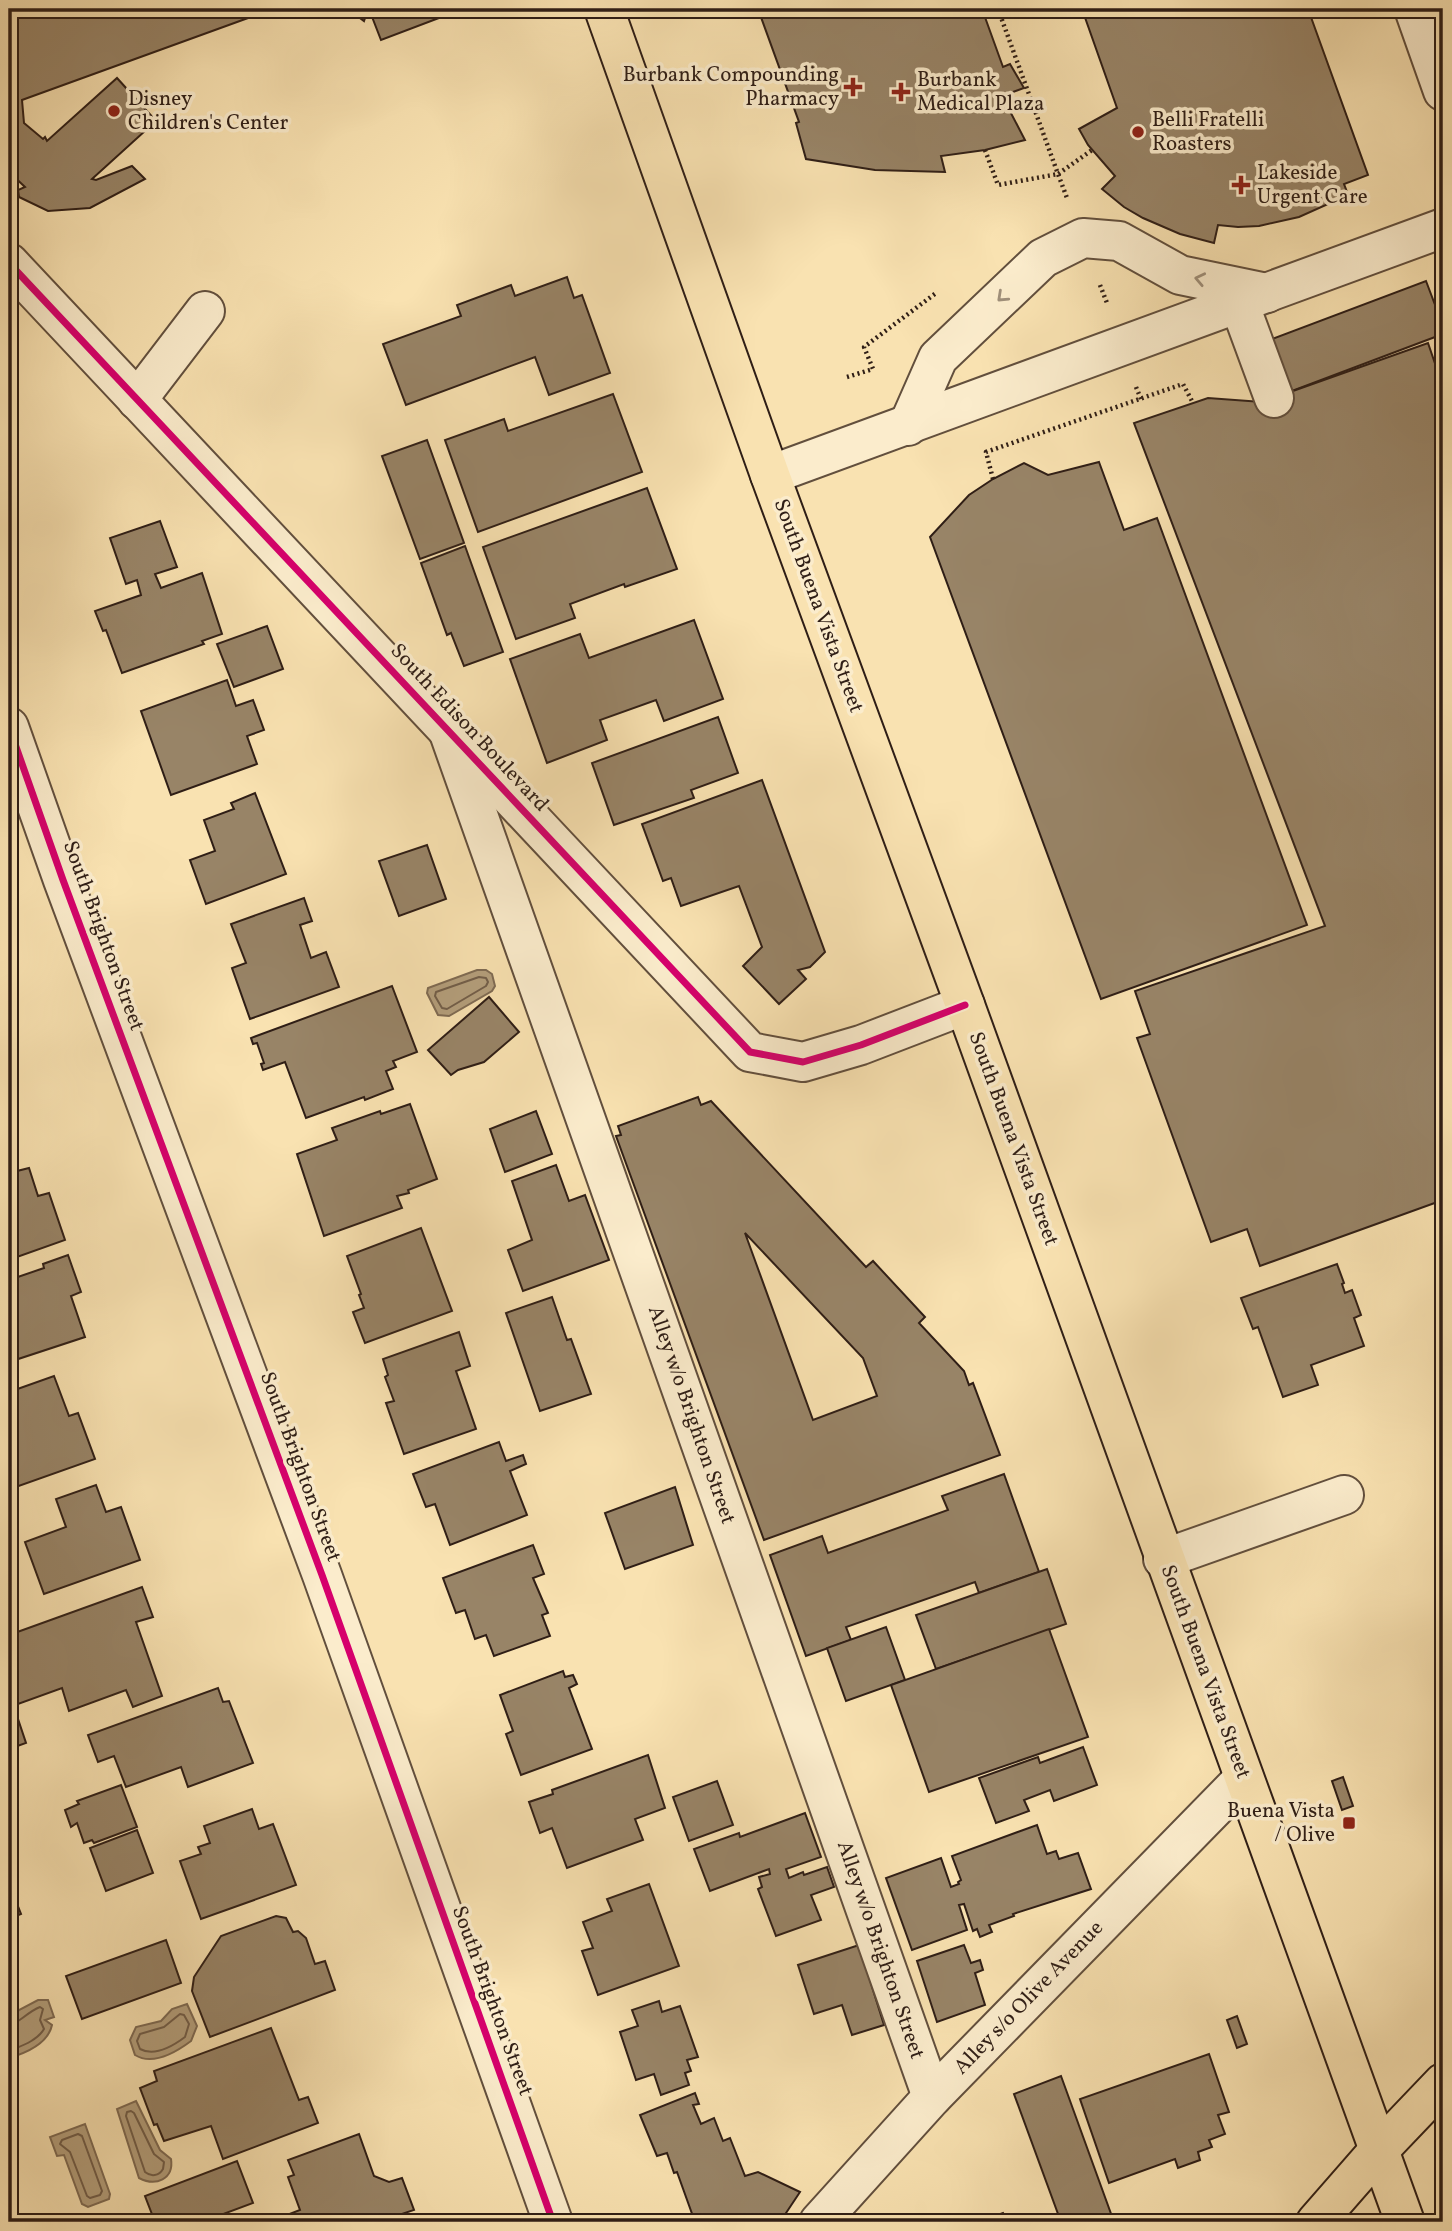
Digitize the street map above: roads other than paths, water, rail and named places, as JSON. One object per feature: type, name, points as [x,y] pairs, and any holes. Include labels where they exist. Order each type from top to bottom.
[{"type":"main road","name":"South Buena Vista Street","points":[[604,9],[770,475],[965,1005],[1405,2222]]},
{"type":"main road","points":[[1316,2222],[1378,2151],[1443,2083]]},
{"type":"street","points":[[1414,9],[1443,91]]},
{"type":"street","points":[[770,475],[1443,228]]},
{"type":"street","points":[[908,426],[938,358],[1044,258],[1083,238],[1119,242],[1180,275],[1253,298]]},
{"type":"street","name":"South Edison Boulevard","points":[[9,263],[750,1052],[803,1062],[861,1045],[965,1005]]},
{"type":"street","points":[[1253,298],[1273,398]]},
{"type":"street","points":[[137,400],[205,311]]},
{"type":"street","name":"South Brighton Street","points":[[9,727],[63,880],[322,1575],[553,2222]]},
{"type":"street","name":"Alley w/o Brighton Street","points":[[449,733],[932,2097]]},
{"type":"street","points":[[1164,1559],[1344,1495]]},
{"type":"street","name":"Alley s/o Olive Avenue","points":[[819,2222],[932,2097],[1244,1778]]},
{"type":"water","points":[[477,970],[486,970],[492,974],[495,986],[492,991],[449,1016],[438,1015],[427,993],[428,988]]},
{"type":"water","points":[[38,2000],[48,2000],[54,2017],[45,2020],[52,2025],[50,2032],[35,2047],[9,2058],[9,2021],[19,2010]]},
{"type":"water","points":[[187,2004],[197,2026],[191,2041],[171,2054],[156,2059],[135,2055],[130,2040],[136,2027],[161,2021],[172,2009]]},
{"type":"water","points":[[136,2101],[160,2150],[171,2159],[170,2172],[157,2181],[139,2178],[117,2109]]},
{"type":"water","points":[[85,2124],[110,2194],[109,2199],[88,2207],[82,2204],[64,2155],[57,2156],[50,2137]]},
{"type":"place","name":"Burbank Compounding Pharmacy","points":[[853,87]]},
{"type":"place","name":"Burbank Medical Plaza","points":[[901,92]]},
{"type":"place","name":"Disney Children's Center","points":[[114,111]]},
{"type":"place","name":"Belli Fratelli Roasters","points":[[1138,132]]},
{"type":"place","name":"Lakeside Urgent Care","points":[[1241,185]]},
{"type":"place","name":"Buena Vista / Olive","points":[[1349,1823]]}]
